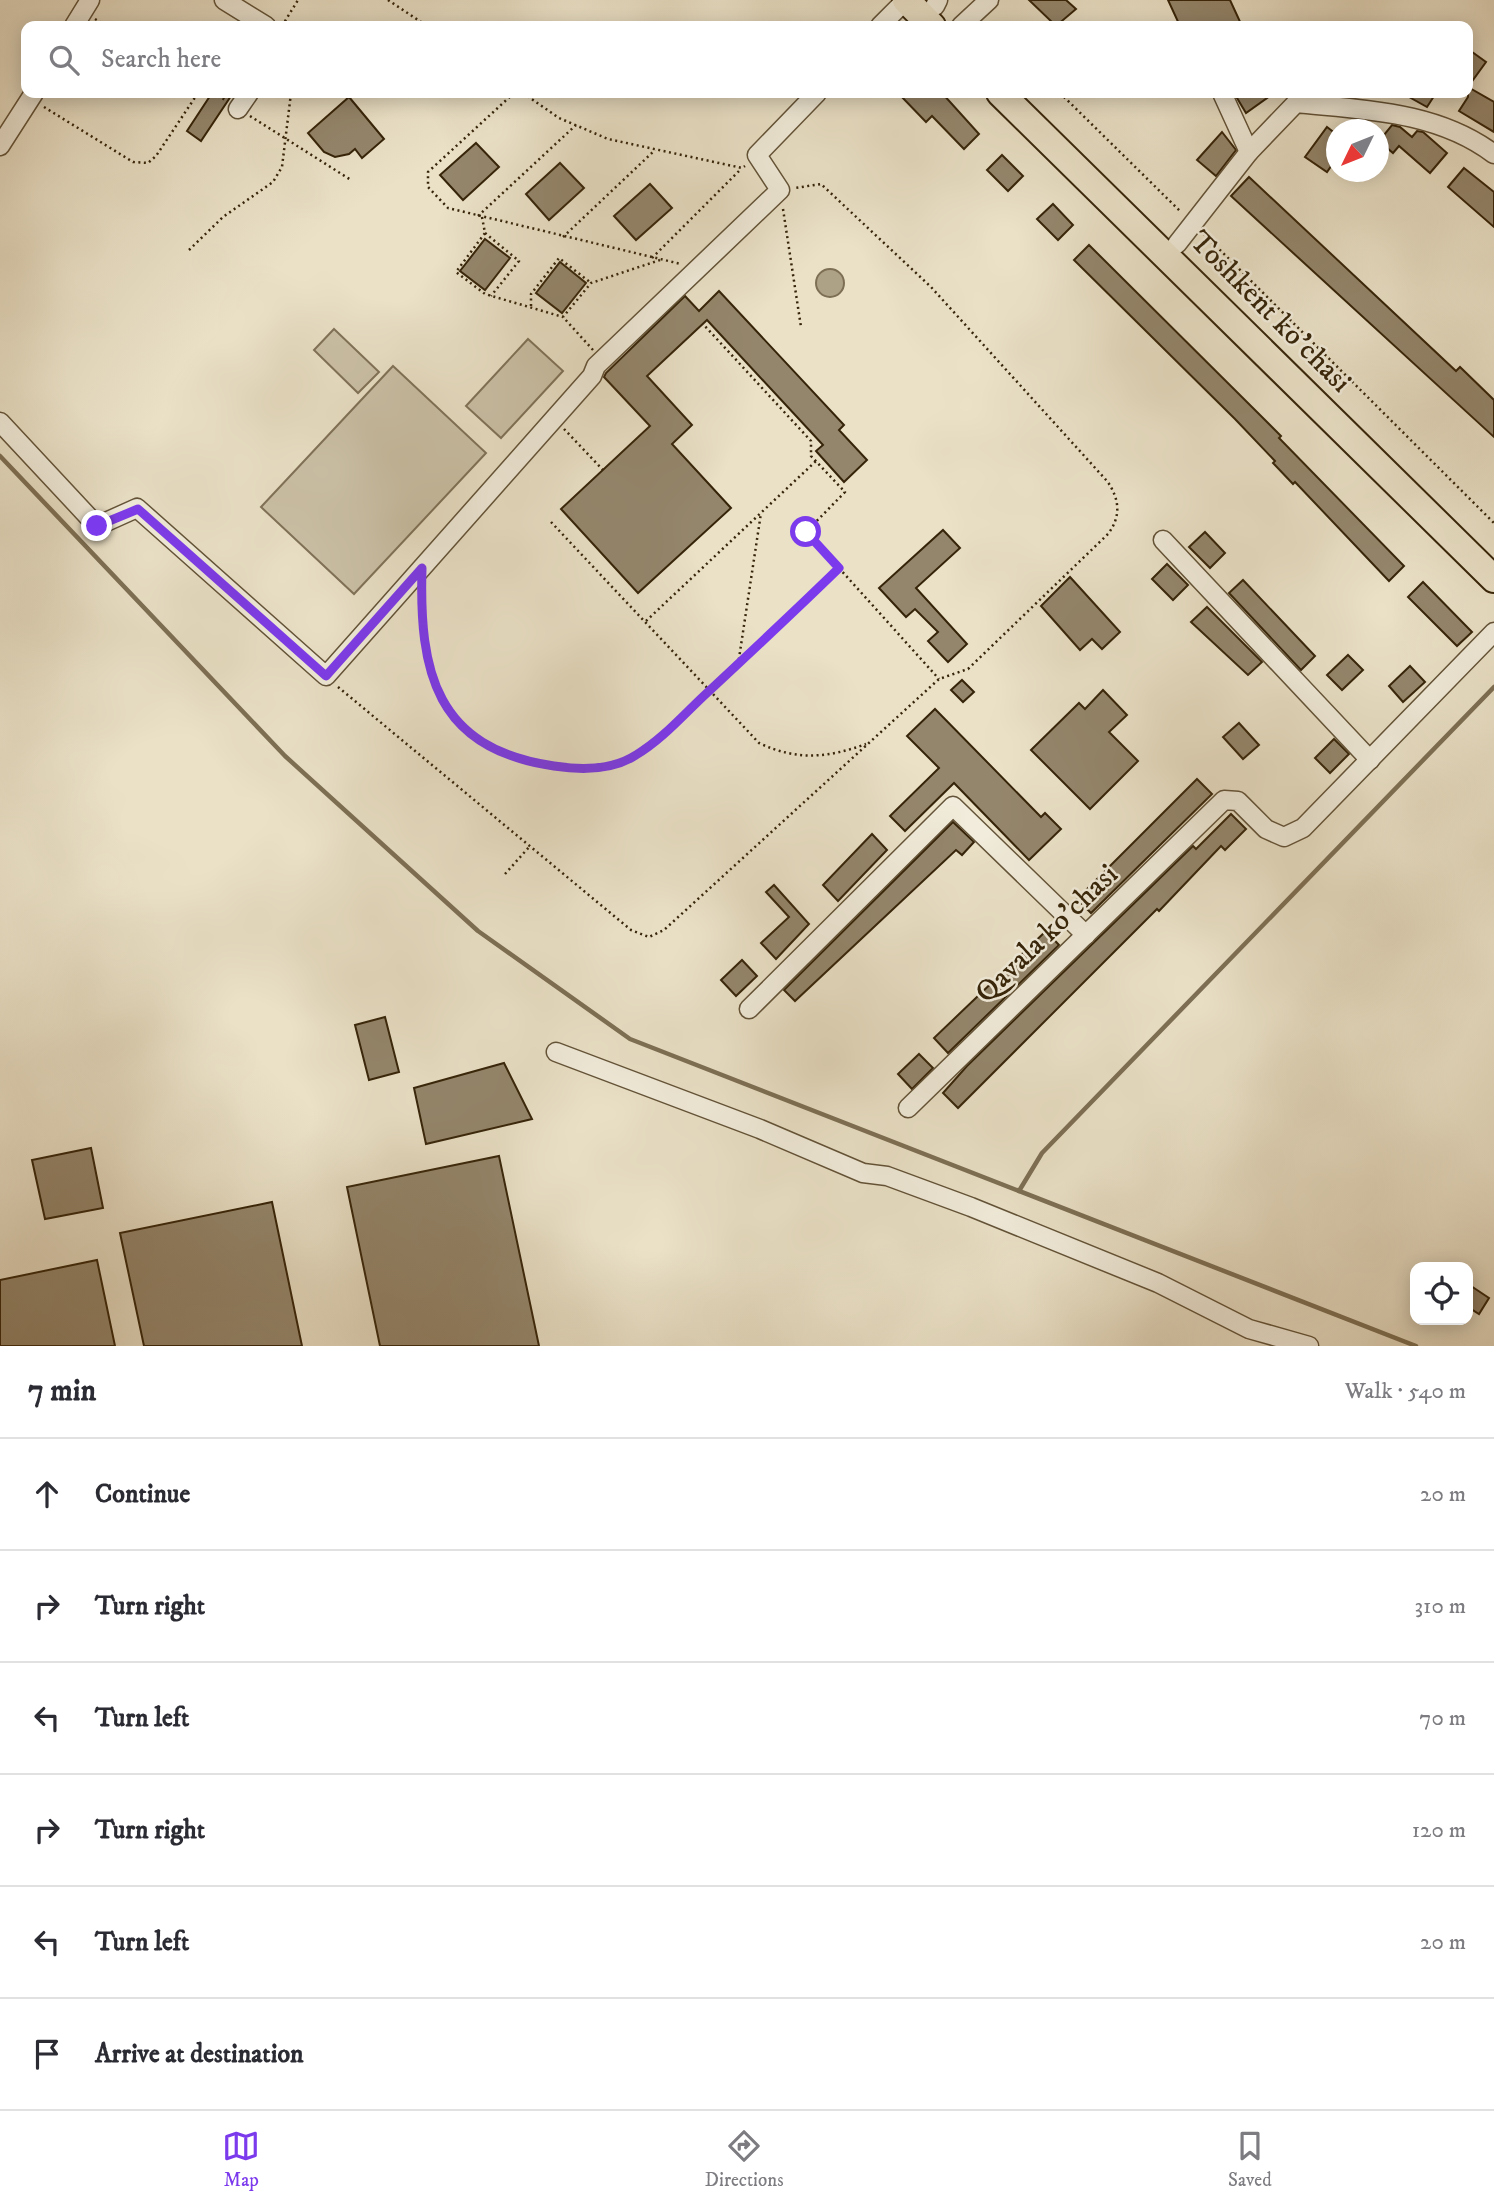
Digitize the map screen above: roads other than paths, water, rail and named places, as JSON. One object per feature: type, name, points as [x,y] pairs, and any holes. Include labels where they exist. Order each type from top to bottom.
[{"type":"highway","points":[[906,0],[933,8],[949,21]]},
{"type":"highway","name":"Toshkent ko'chasi","points":[[1005,98],[1494,579]]},
{"type":"highway","name":"Toshkent ko'chasi","points":[[1029,98],[1185,233],[1494,560]]},
{"type":"street","points":[[77,21],[90,0]]},
{"type":"street","points":[[224,0],[258,21]]},
{"type":"street","points":[[885,21],[906,0]]},
{"type":"street","points":[[966,21],[989,0]]},
{"type":"street","points":[[0,146],[31,98]]},
{"type":"street","points":[[238,109],[246,98]]},
{"type":"street","points":[[0,422],[97,526],[138,509],[326,676],[602,360],[780,190],[757,155],[812,98]]},
{"type":"street","points":[[1224,98],[1249,152]]},
{"type":"street","points":[[1185,233],[1249,152],[1296,103],[1422,118],[1477,141],[1494,154]]},
{"type":"street","points":[[1163,540],[1370,760],[1494,632]]},
{"type":"street","name":"Qavala ko'chasi","points":[[908,1108],[1224,800],[1238,801],[1266,829],[1284,837],[1303,828],[1370,760]]},
{"type":"street","points":[[748,1009],[953,806],[1086,935]]},
{"type":"street","points":[[556,1052],[760,1129],[863,1173],[887,1176],[971,1207],[1158,1283],[1249,1329],[1309,1346]]},
{"type":"waterway","points":[[0,456],[285,756],[478,931],[630,1039],[1416,1346]]},
{"type":"waterway","points":[[1019,1191],[1042,1153],[1494,687]]}]
